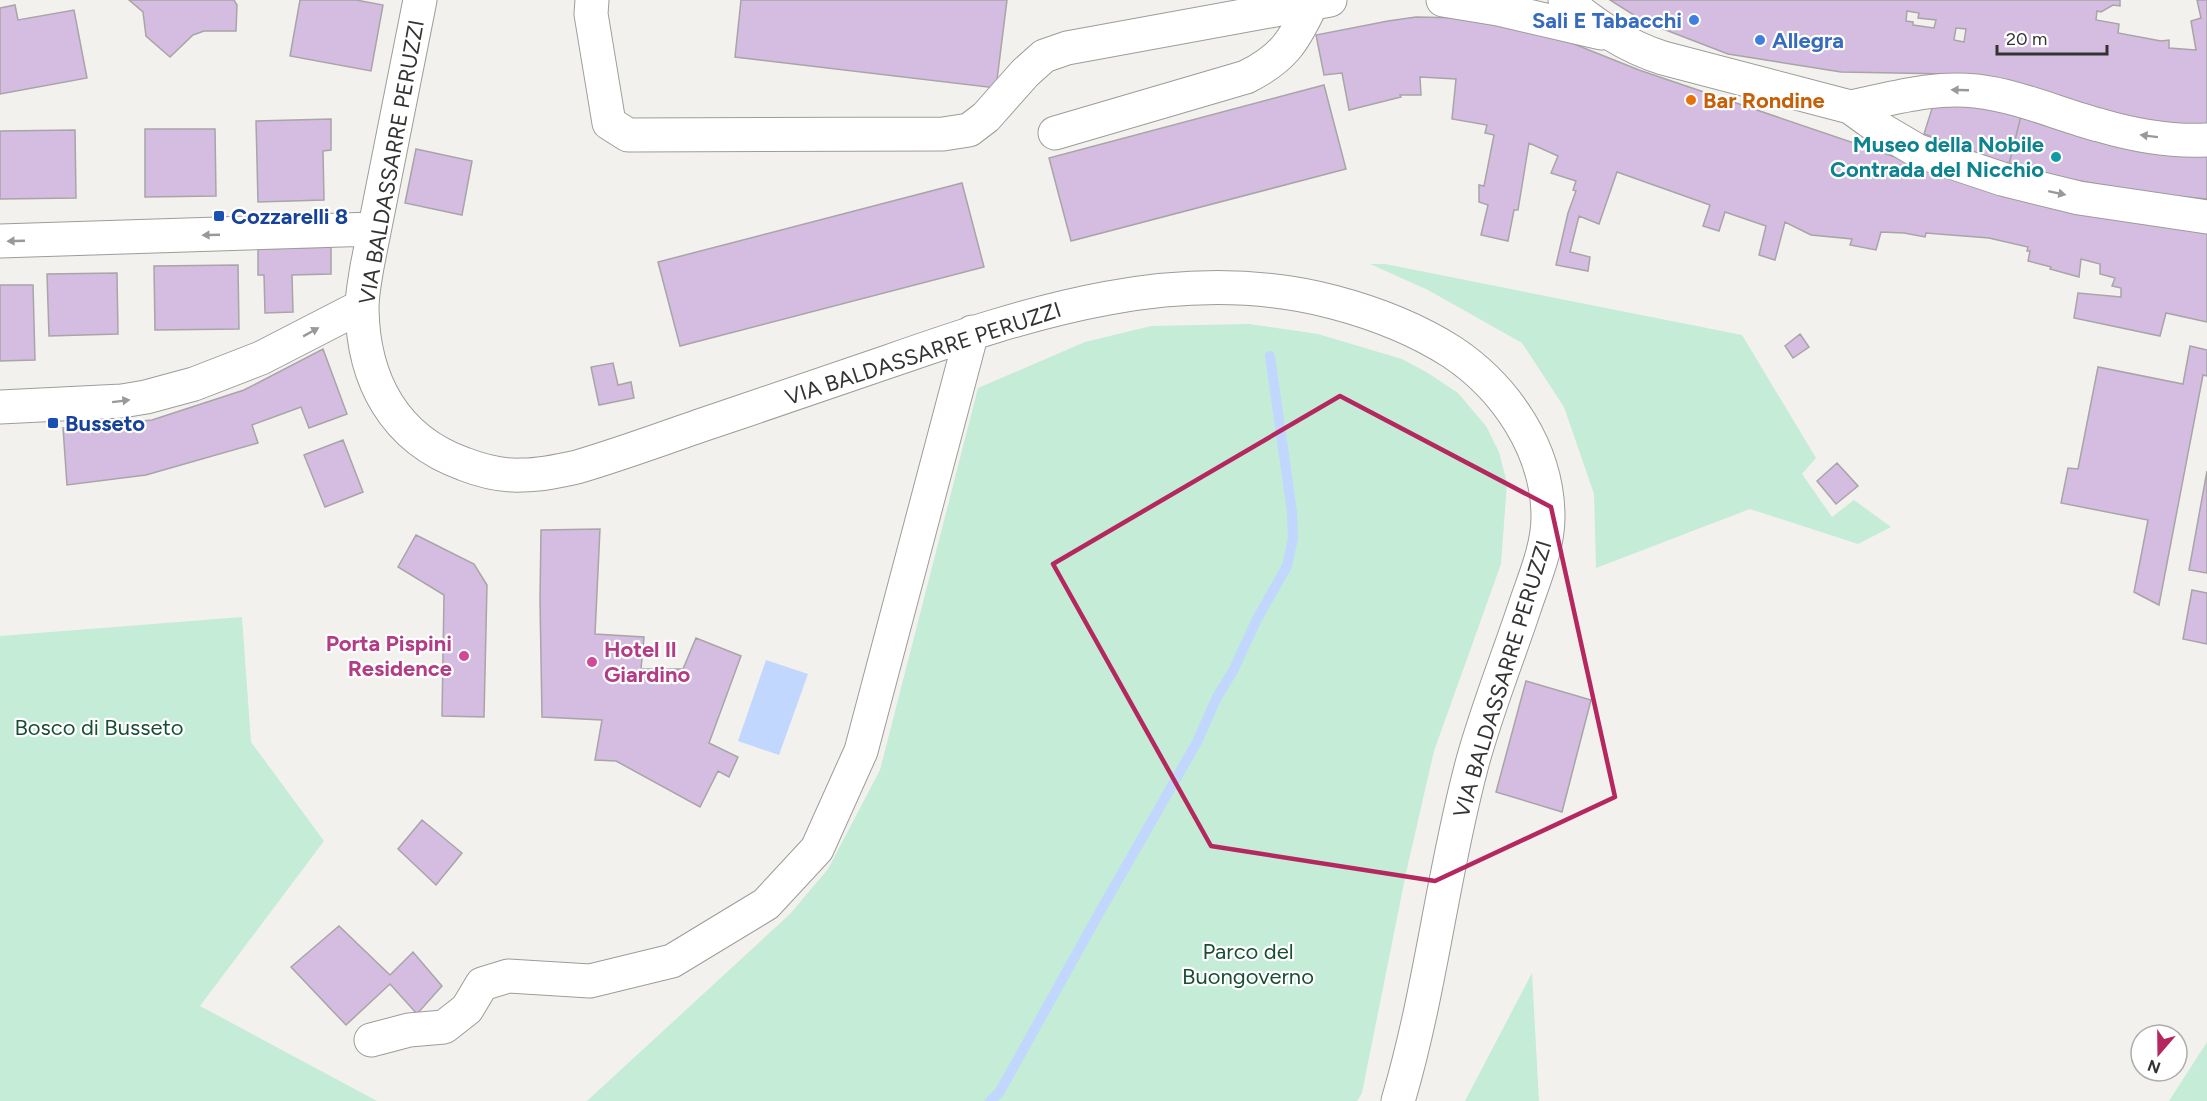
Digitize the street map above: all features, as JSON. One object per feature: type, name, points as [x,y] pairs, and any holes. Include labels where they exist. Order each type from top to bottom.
[{"type":"street","name":"VIA BALDASSARRE PERUZZI","points":[[420,0],[374,229],[362,306],[369,361],[383,399],[403,425],[430,449],[449,459],[495,473],[522,476],[551,473],[599,461],[972,332],[1077,304],[1158,290],[1207,286],[1293,293],[1320,298],[1371,313],[1443,346],[1489,381],[1531,443],[1542,480],[1548,515],[1547,531],[1538,569],[1473,761],[1441,901],[1420,1018],[1398,1101]]},
{"type":"street","points":[[592,0],[591,14],[609,123],[628,135],[944,134],[969,130],[986,117],[1025,73],[1044,56],[1067,48],[1321,2]]},
{"type":"street","points":[[1443,0],[1498,9],[1612,35]]},
{"type":"street","points":[[1565,0],[1612,35],[1638,49],[1663,58],[1850,107],[1879,128],[1918,151],[2002,179],[2079,198],[2207,217]]},
{"type":"street","points":[[1055,133],[1246,77],[1272,63],[1282,53],[1321,2]]},
{"type":"street","points":[[1850,107],[1940,90],[1976,91],[2013,97],[2100,126],[2140,135],[2182,140],[2207,140]]},
{"type":"street","points":[[0,241],[374,229]]},
{"type":"street","points":[[0,407],[122,401],[194,384],[261,358],[362,306]]},
{"type":"street","points":[[371,1040],[409,1030],[444,1028],[467,1009],[482,984],[508,976],[590,981],[672,961],[766,904],[817,849],[861,751],[972,332]]},
{"type":"highlighted area","points":[[1340,396],[1551,507],[1615,797],[1435,881],[1211,846],[1053,564]]},
{"type":"green space","points":[[1370,264],[1385,264],[1742,335],[1816,458],[1802,474],[1832,517],[1854,500],[1891,527],[1858,544],[1750,509],[1596,568],[1594,494],[1564,407],[1522,343],[1428,290]]},
{"type":"green space","name":"Parco del Buongoverno","points":[[1249,324],[1318,334],[1402,359],[1428,373],[1458,393],[1486,426],[1499,452],[1507,483],[1501,564],[1434,751],[1406,873],[1362,1093],[1357,1101],[587,1101],[790,914],[828,869],[880,770],[978,388],[1085,342],[1151,326]]},
{"type":"green space","name":"Bosco di Busseto","points":[[242,617],[251,742],[324,841],[200,1006],[377,1101],[0,1101],[0,636]]},
{"type":"green space","points":[[1532,973],[1539,1101],[1465,1101]]},
{"type":"green space","points":[[2207,1042],[2207,1101],[2169,1101],[2181,1083],[2189,1083],[2189,1070]]},
{"type":"water","points":[[766,660],[808,674],[779,755],[738,741]]},
{"type":"building","points":[[129,0],[234,0],[237,5],[236,31],[204,31],[193,35],[170,57],[146,36],[143,12]]},
{"type":"building","points":[[300,0],[356,0],[383,5],[371,71],[290,56]]},
{"type":"building","points":[[741,0],[1007,0],[996,88],[735,57]]},
{"type":"building","points":[[1610,0],[2120,0],[2120,6],[2113,5],[2101,12],[2097,11],[2096,20],[2119,24],[2118,33],[2161,41],[2169,40],[2169,48],[2196,50],[2191,21],[2201,18],[2197,0],[2207,0],[2207,128],[2165,126],[1950,74],[1841,72],[1728,54],[1645,22]],"holes":[[[1907,11],[1919,13],[1918,18],[1936,20],[1934,28],[1913,25],[1913,22],[1906,21]],[[1956,28],[1966,29],[1964,42],[1954,40]]]},
{"type":"building","points":[[15,5],[18,20],[74,10],[87,78],[0,94],[0,8]]},
{"type":"building","points":[[1416,17],[1466,18],[1569,42],[1639,70],[1901,159],[2207,230],[2207,322],[2166,313],[2160,336],[2074,318],[2078,293],[2121,297],[2121,288],[2112,286],[2115,278],[2100,274],[2100,264],[2081,259],[2079,277],[2050,269],[2051,267],[2028,261],[2030,251],[2027,251],[2028,247],[1989,238],[1926,233],[1925,237],[1881,232],[1876,250],[1850,245],[1852,239],[1811,235],[1785,222],[1775,260],[1759,255],[1766,226],[1725,212],[1719,231],[1703,226],[1710,205],[1617,172],[1599,224],[1579,216],[1570,252],[1590,257],[1588,271],[1556,265],[1568,213],[1576,191],[1573,190],[1576,181],[1551,173],[1558,156],[1529,143],[1518,210],[1514,210],[1508,241],[1481,235],[1488,205],[1479,202],[1479,185],[1484,186],[1494,135],[1485,133],[1487,125],[1452,119],[1456,79],[1420,77],[1421,95],[1400,95],[1401,97],[1349,110],[1342,73],[1324,75],[1316,35]]},
{"type":"building","points":[[1324,85],[1346,169],[1071,241],[1049,158]]},
{"type":"building","points":[[1935,99],[2021,116],[2009,164],[1924,134]]},
{"type":"building","points":[[2021,116],[2207,154],[2207,199],[2155,194],[2051,176],[2009,164]]},
{"type":"building","points":[[331,119],[331,150],[323,151],[324,200],[258,202],[256,121]]},
{"type":"building","points":[[145,129],[215,129],[216,196],[145,197]]},
{"type":"building","points":[[75,130],[76,198],[0,199],[0,131]]},
{"type":"building","points":[[416,149],[472,161],[462,215],[405,203]]},
{"type":"building","points":[[962,183],[984,267],[680,346],[658,262]]},
{"type":"building","points":[[331,247],[331,274],[292,275],[293,312],[265,313],[264,275],[258,275],[258,249]]},
{"type":"building","points":[[238,265],[239,329],[155,330],[154,266]]},
{"type":"building","points":[[117,273],[118,334],[49,336],[47,274]]},
{"type":"building","points":[[0,285],[33,285],[35,360],[0,361]]},
{"type":"building","points":[[1800,334],[1809,347],[1793,358],[1785,346]]},
{"type":"building","points":[[2190,346],[2207,350],[2207,376],[2203,375],[2159,605],[2134,592],[2148,520],[2061,503],[2068,468],[2078,469],[2098,367],[2183,384]]},
{"type":"building","points":[[323,349],[347,414],[309,428],[301,407],[252,425],[258,443],[146,475],[67,485],[63,428],[152,420],[244,390]]},
{"type":"building","points":[[613,363],[618,385],[631,382],[634,398],[599,405],[591,367]]},
{"type":"building","points":[[343,440],[363,492],[325,507],[304,455]]},
{"type":"building","points":[[1837,463],[1858,486],[1836,504],[1817,481]]},
{"type":"building","points":[[2207,471],[2207,573],[2189,570]]},
{"type":"building","name":"Hotel Il Giardino","points":[[600,529],[595,634],[644,637],[641,669],[683,669],[696,638],[741,656],[709,743],[738,757],[729,777],[718,771],[700,807],[616,761],[595,760],[602,720],[542,717],[541,530]]},
{"type":"building","name":"Porta Pispini Residence","points":[[416,535],[474,564],[487,585],[484,717],[442,716],[444,595],[398,567]]},
{"type":"building","points":[[2192,590],[2207,593],[2207,644],[2183,639]]},
{"type":"building","points":[[1526,681],[1591,700],[1562,812],[1496,792]]},
{"type":"building","points":[[422,820],[462,853],[436,885],[398,849]]},
{"type":"building","points":[[339,926],[390,975],[413,952],[442,986],[417,1014],[390,984],[346,1025],[291,967]]},
{"type":"waterway","points":[[990,1101],[999,1093],[1197,742],[1217,697],[1233,671],[1257,619],[1287,566],[1293,538],[1292,512],[1270,356]]},
{"type":"place","name":"Sali E Tabacchi","points":[[1694,20]]},
{"type":"place","name":"Allegra","points":[[1760,40]]},
{"type":"place","name":"Bar Rondine","points":[[1691,100]]},
{"type":"place","name":"Museo della Nobile Contrada del Nicchio","points":[[2056,157]]},
{"type":"place","name":"Cozzarelli 8","points":[[219,216]]},
{"type":"place","name":"Busseto","points":[[53,423]]},
{"type":"place","name":"Porta Pispini Residence","points":[[464,656]]},
{"type":"place","name":"Hotel Il Giardino","points":[[592,662]]}]
